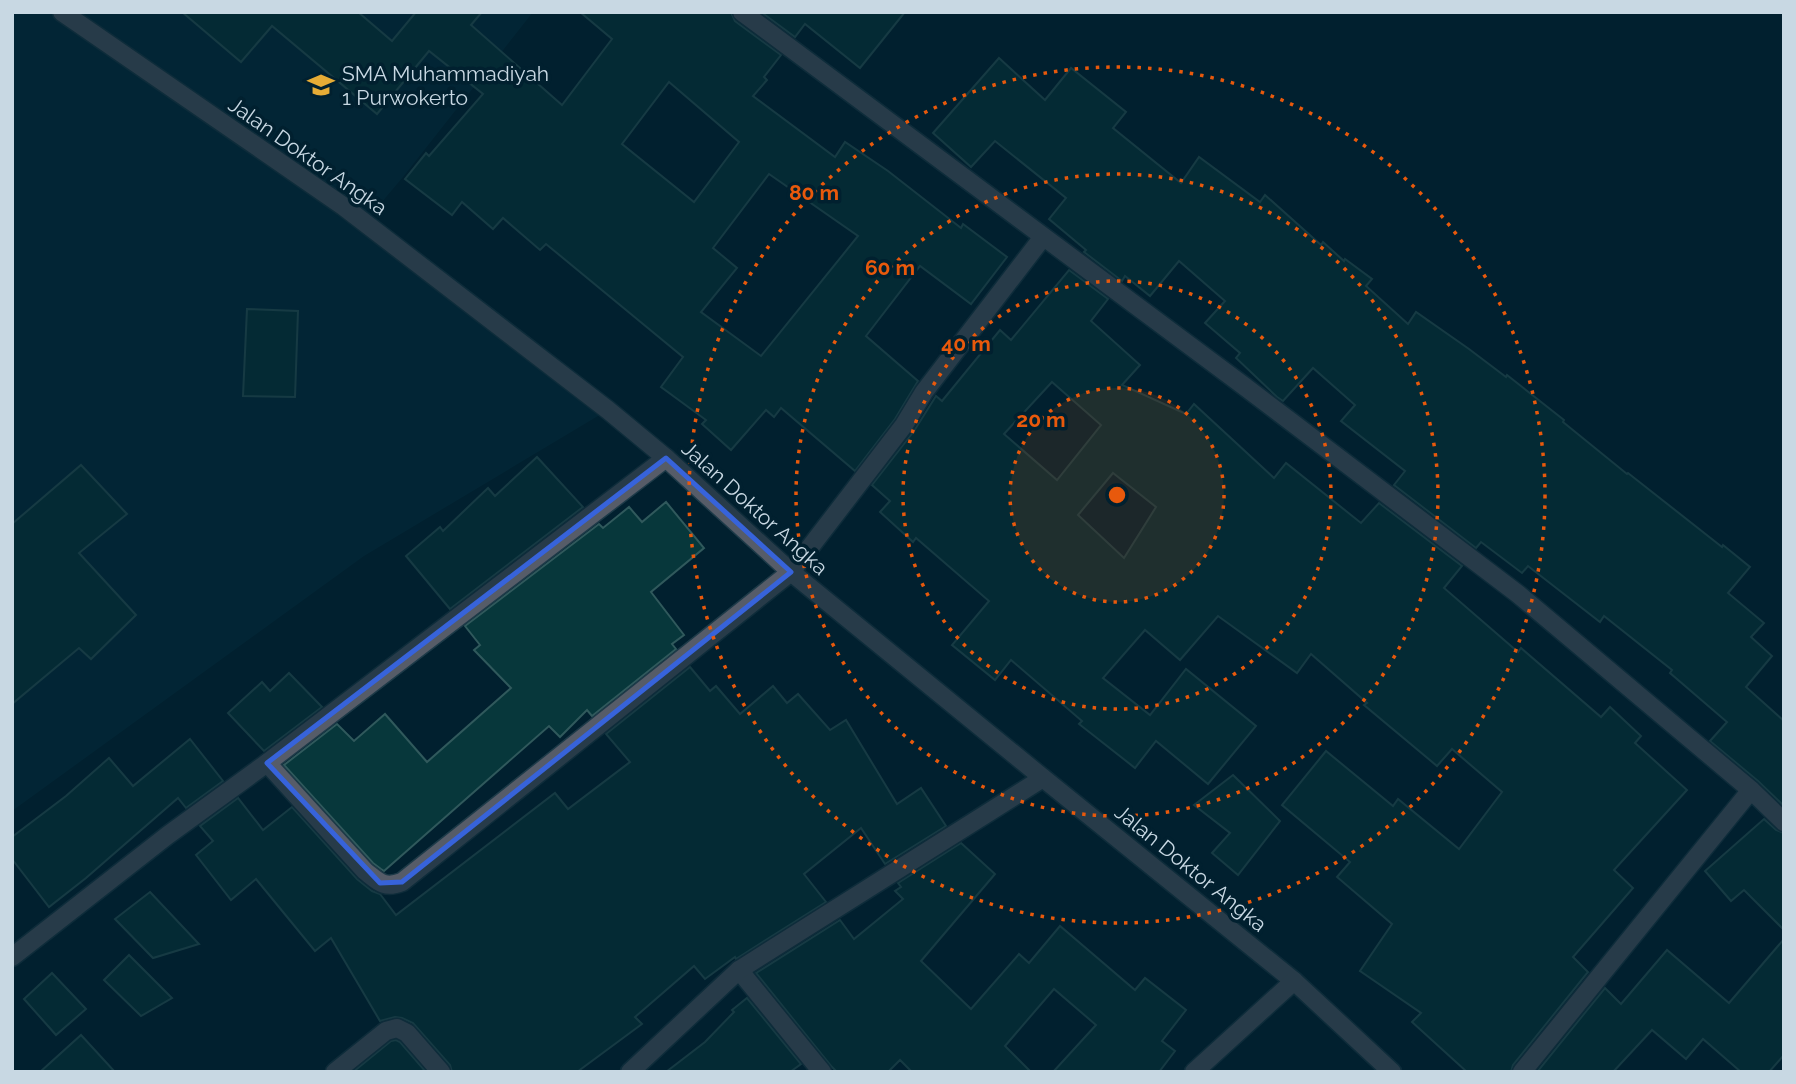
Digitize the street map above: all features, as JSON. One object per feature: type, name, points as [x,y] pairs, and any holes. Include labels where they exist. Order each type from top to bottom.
[{"type":"street","name":"Jalan Doktor Angka","points":[[62,12],[343,206],[608,410],[666,458],[791,572],[1294,981],[1392,1072]]},
{"type":"street","points":[[742,12],[1518,594],[1751,790],[1784,822]]},
{"type":"street","points":[[267,763],[365,871],[380,883],[391,886],[402,882],[791,572],[904,425],[924,392],[1042,237]]},
{"type":"street","points":[[12,957],[168,835],[267,763],[666,458]]},
{"type":"street","points":[[630,1072],[739,970],[1043,778]]},
{"type":"street","points":[[1522,1072],[1751,790]]},
{"type":"street","points":[[739,970],[822,1072]]},
{"type":"street","points":[[1194,1072],[1294,981]]},
{"type":"street","points":[[335,1072],[386,1031],[397,1028],[407,1033],[441,1072]]},
{"type":"highlighted area","points":[[666,458],[791,572],[402,882],[380,883],[267,763]]},
{"type":"shaded area","points":[[12,12],[533,12],[365,222],[608,410],[364,556],[12,811]]},
{"type":"building","points":[[182,12],[358,12],[392,41],[416,12],[482,12],[471,25],[562,105],[612,39],[580,12],[731,12],[735,21],[781,55],[764,77],[767,80],[753,96],[835,157],[845,142],[888,171],[961,228],[963,224],[1007,257],[971,304],[920,266],[866,336],[918,381],[895,419],[855,471],[781,408],[774,417],[766,410],[731,450],[702,424],[706,420],[661,387],[683,357],[546,244],[540,250],[503,218],[493,229],[462,202],[452,215],[405,179],[426,153],[429,156],[483,94],[429,51],[377,114],[272,26],[241,62]],"holes":[[[669,82],[739,142],[694,202],[622,144]],[[769,174],[858,236],[761,356],[701,312],[737,268],[713,248]]]},
{"type":"building","points":[[761,12],[905,12],[860,68],[805,24],[795,37]]},
{"type":"building","points":[[999,58],[1045,100],[1071,68],[1126,112],[1113,128],[1181,183],[1199,157],[1260,202],[1265,195],[1321,245],[1323,242],[1344,261],[1345,259],[1372,279],[1366,286],[1408,324],[1416,312],[1506,377],[1507,375],[1627,474],[1750,567],[1728,593],[1764,623],[1751,637],[1772,656],[1746,687],[1784,721],[1784,806],[1710,741],[1727,722],[1670,673],[1672,670],[1604,616],[1600,622],[1528,566],[1522,573],[1481,542],[1476,548],[1394,485],[1405,471],[1341,421],[1355,405],[1313,368],[1283,401],[1277,397],[1236,358],[1240,353],[1205,323],[1225,301],[1179,261],[1150,296],[1125,276],[1122,281],[1084,252],[1086,250],[1049,219],[1066,198],[995,141],[971,167],[933,133]]},
{"type":"building","points":[[1069,270],[1108,299],[1091,321],[1140,365],[1122,385],[1186,414],[1194,404],[1274,478],[1286,463],[1361,523],[1379,503],[1462,566],[1444,588],[1518,652],[1521,648],[1601,717],[1610,707],[1641,736],[1635,743],[1687,790],[1614,870],[1633,888],[1573,957],[1588,972],[1513,1065],[1511,1072],[1467,1072],[1412,1022],[1421,1013],[1360,971],[1392,924],[1337,877],[1350,862],[1282,805],[1326,751],[1393,806],[1398,799],[1459,849],[1502,792],[1452,749],[1437,766],[1364,705],[1367,703],[1311,654],[1297,673],[1218,616],[1180,660],[1145,630],[1103,678],[1150,715],[1186,669],[1256,726],[1208,784],[1156,741],[1135,768],[1079,724],[1082,721],[1011,660],[995,680],[952,645],[989,601],[916,538],[913,542],[880,512],[890,501],[872,485],[914,431],[936,396],[942,401],[1000,330],[1011,340]],"holes":[[[1052,382],[1101,425],[1057,480],[1004,434]],[[1113,473],[1156,507],[1124,558],[1078,515]]]},
{"type":"building","points":[[247,309],[298,311],[295,397],[243,396]]},
{"type":"building","points":[[537,457],[583,507],[450,609],[406,556],[440,527],[443,531],[488,488],[495,496]]},
{"type":"building","points":[[81,465],[127,514],[79,553],[136,615],[91,659],[79,648],[12,704],[12,524]]},
{"type":"building","points":[[666,502],[704,548],[651,592],[684,635],[672,644],[676,649],[592,716],[587,710],[560,737],[549,726],[384,871],[373,863],[284,765],[337,724],[354,741],[385,714],[427,762],[511,688],[474,650],[480,645],[465,626],[599,524],[603,528],[629,507],[642,522]]},
{"type":"building","points":[[690,667],[710,691],[716,686],[740,714],[773,686],[787,703],[798,694],[830,730],[846,720],[897,804],[921,788],[946,826],[885,864],[861,828],[804,874],[826,902],[736,959],[735,957],[705,979],[694,966],[635,1017],[642,1024],[577,1072],[452,1072],[450,1065],[413,1023],[395,1017],[380,1021],[331,938],[315,951],[256,879],[231,900],[196,855],[213,841],[200,826],[238,798],[263,830],[292,807],[357,879],[380,894],[396,915],[555,793],[568,809],[630,762],[606,734]]},
{"type":"building","points":[[289,673],[322,707],[264,751],[228,713],[262,682],[270,691]]},
{"type":"building","points":[[190,739],[223,781],[186,808],[178,798],[49,907],[12,859],[12,837],[66,796],[109,758],[133,786]]},
{"type":"building","points":[[1233,775],[1280,821],[1238,875],[1212,853],[1230,833],[1194,805]]},
{"type":"building","points":[[1764,819],[1776,830],[1784,833],[1784,930],[1744,890],[1731,901],[1705,871]]},
{"type":"building","points":[[961,843],[995,874],[921,961],[971,1009],[1019,954],[1029,963],[1060,926],[1135,990],[1145,978],[1186,1010],[1162,1041],[1175,1051],[1159,1072],[1053,1072],[1096,1025],[1054,989],[1005,1046],[1031,1072],[912,1072],[900,1060],[888,1072],[837,1072],[831,1066],[756,973],[840,920],[854,939],[903,899],[895,891],[901,887],[898,883]]},
{"type":"building","points":[[150,892],[199,944],[153,958],[115,919]]},
{"type":"building","points":[[1784,939],[1784,1055],[1769,1072],[1741,1072],[1703,1039],[1686,1059],[1652,1030],[1613,1072],[1537,1072],[1605,988],[1621,1004],[1667,950],[1729,1003]]},
{"type":"building","points":[[129,955],[172,998],[141,1016],[104,980]]},
{"type":"building","points":[[52,973],[86,1009],[56,1035],[24,999]]},
{"type":"building","points":[[747,998],[801,1064],[790,1072],[666,1072],[705,1042],[734,1012],[732,1010]]},
{"type":"building","points":[[81,1035],[115,1072],[40,1072]]},
{"type":"building","points":[[396,1040],[426,1072],[353,1072],[391,1041]]},
{"type":"place","name":"SMA Muhammadiyah 1 Purwokerto","points":[[321,85]]}]
